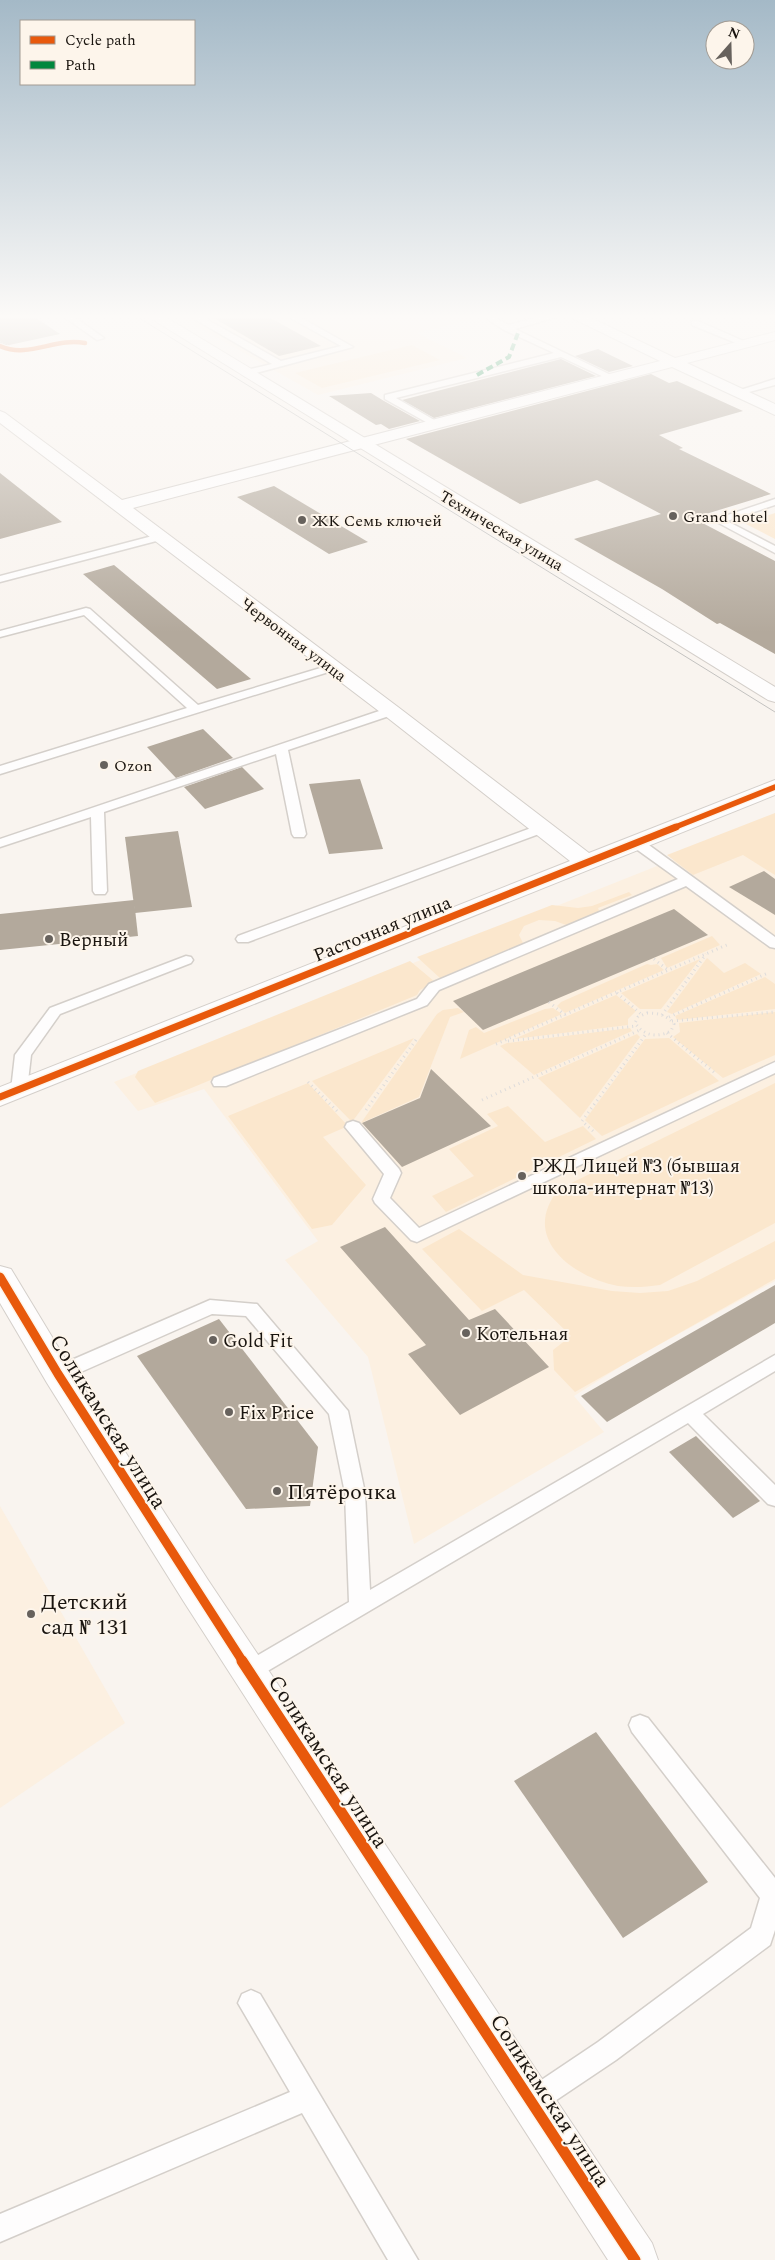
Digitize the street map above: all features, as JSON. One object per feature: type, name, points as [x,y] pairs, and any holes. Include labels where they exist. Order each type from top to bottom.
[{"type":"street","name":"Червонная улица","points":[[7,421],[587,863]]},
{"type":"street","name":"Техническая улица","points":[[324,421],[775,696]]},
{"type":"street","points":[[120,506],[443,421]]},
{"type":"street","name":"Расточная улица","points":[[10,1094],[775,787]]},
{"type":"street","name":"Соликамская улица","points":[[0,1277],[58,1374],[250,1672],[635,2260]]},
{"type":"lane","points":[[429,421],[433,424]]},
{"type":"lane","points":[[775,502],[718,520],[775,550]]},
{"type":"lane","points":[[0,580],[160,537]]},
{"type":"lane","points":[[0,634],[86,611],[196,710]]},
{"type":"lane","points":[[0,770],[331,668]]},
{"type":"lane","points":[[0,843],[391,712]]},
{"type":"lane","points":[[281,748],[299,834]]},
{"type":"lane","points":[[97,810],[100,890]]},
{"type":"lane","points":[[243,939],[542,828]]},
{"type":"lane","points":[[637,843],[775,944]]},
{"type":"lane","points":[[220,1082],[422,1002],[434,987],[688,880]]},
{"type":"lane","points":[[10,1094],[23,1055],[55,1011],[186,960]]},
{"type":"lane","points":[[353,1127],[393,1173],[381,1199],[417,1236],[775,1067]]},
{"type":"lane","points":[[58,1374],[210,1307],[251,1309],[338,1411],[355,1493],[360,1605]]},
{"type":"lane","points":[[250,1672],[360,1605],[775,1362]]},
{"type":"lane","points":[[690,1413],[775,1498]]},
{"type":"lane","points":[[532,2102],[607,2051],[761,1936],[773,1895],[640,1725]]},
{"type":"lane","points":[[251,2003],[404,2260]]},
{"type":"lane","points":[[0,2228],[307,2098]]},
{"type":"path","points":[[496,1044],[729,944]]},
{"type":"path","points":[[662,1015],[706,954]]},
{"type":"path","points":[[654,959],[669,970]]},
{"type":"path","points":[[669,1017],[674,1024],[672,1031],[664,1035],[646,1034],[635,1023],[638,1017],[647,1013],[669,1017],[768,973]]},
{"type":"path","points":[[617,993],[642,1015]]},
{"type":"path","points":[[549,1002],[565,1015]]},
{"type":"path","points":[[672,1022],[775,1012]]},
{"type":"path","points":[[504,1041],[636,1026]]},
{"type":"path","points":[[482,1100],[640,1030]]},
{"type":"path","points":[[608,1145],[582,1121],[646,1034]]},
{"type":"path","points":[[667,1034],[732,1087]]},
{"type":"path","points":[[308,1082],[353,1127],[418,1036]]},
{"type":"shaded area","points":[[775,513],[775,539],[744,523]]},
{"type":"shaded area","points":[[775,813],[775,875],[743,855],[693,875],[667,855]]},
{"type":"shaded area","name":"РЖД Лицей №3 (бывшая школа-интернат №13)","points":[[775,819],[775,1281],[626,1363],[574,1396],[604,1432],[414,1544],[368,1357],[285,1260],[318,1241],[204,1089],[138,1111],[114,1082]]},
{"type":"shaded area","points":[[629,892],[632,895],[598,908],[600,913],[569,926],[555,921],[539,920],[524,926],[519,935],[524,945],[441,979],[417,957],[552,905],[578,908],[592,906]]},
{"type":"shaded area","points":[[712,936],[720,945],[667,968],[661,958]]},
{"type":"shaded area","points":[[707,958],[724,973],[745,963],[761,974],[672,1014],[667,1012]]},
{"type":"shaded area","points":[[700,959],[661,1009],[640,1009],[621,993]]},
{"type":"shaded area","points":[[410,961],[435,982],[420,990],[417,995],[155,1103],[135,1077],[138,1071]]},
{"type":"shaded area","points":[[647,964],[657,964],[664,970],[565,1013],[557,1006],[561,1002]]},
{"type":"shaded area","points":[[765,977],[775,984],[775,1009],[677,1020],[675,1016]]},
{"type":"shaded area","points":[[616,995],[636,1011],[628,1019],[628,1025],[514,1039]]},
{"type":"shaded area","points":[[458,1008],[464,1012],[450,1017],[419,1097],[361,1123],[437,1014],[443,1010]]},
{"type":"shaded area","points":[[553,1008],[562,1014],[460,1059],[469,1030],[476,1027],[484,1033],[545,1009]]},
{"type":"shaded area","points":[[775,1012],[775,1055],[723,1078],[673,1037],[680,1032],[679,1023]]},
{"type":"shaded area","points":[[630,1028],[632,1031],[534,1075],[500,1046],[507,1043]]},
{"type":"shaded area","points":[[637,1034],[640,1037],[580,1118],[538,1078]]},
{"type":"shaded area","points":[[414,1038],[352,1122],[312,1081]]},
{"type":"shaded area","points":[[669,1038],[719,1081],[602,1136],[585,1120],[645,1039]]},
{"type":"shaded area","points":[[308,1083],[348,1126],[323,1137],[366,1185],[332,1225],[312,1229],[228,1116]]},
{"type":"shaded area","points":[[775,1083],[775,1223],[655,1286],[623,1287],[601,1281],[584,1274],[556,1252],[548,1238],[545,1223],[548,1207],[559,1189]]},
{"type":"shaded area","points":[[508,1106],[545,1142],[583,1126],[596,1139],[446,1212],[432,1196],[474,1176],[449,1149],[498,1126],[487,1114]]},
{"type":"shaded area","points":[[459,1229],[523,1275],[612,1291],[640,1293],[668,1291],[697,1281],[775,1241],[775,1279],[575,1392],[554,1370],[553,1350],[571,1336],[524,1290],[482,1311],[422,1249]]},
{"type":"shaded area","name":"Детский сад № 131","points":[[0,1506],[125,1723],[0,1808]]},
{"type":"building","points":[[370,421],[418,421],[389,429],[381,424],[376,425]]},
{"type":"building","points":[[472,421],[706,421],[659,435],[683,448],[679,449],[771,494],[693,518],[775,561],[775,654],[720,623],[717,624],[662,589],[574,539],[661,514],[597,480],[520,504],[406,439]]},
{"type":"building","points":[[0,473],[62,522],[0,539]]},
{"type":"building","name":"ЖК Семь ключей","points":[[274,486],[368,542],[329,554],[237,497]]},
{"type":"building","points":[[114,565],[251,679],[217,689],[83,574]]},
{"type":"building","points":[[203,729],[233,758],[176,778],[147,747]]},
{"type":"building","points":[[242,767],[264,789],[205,809],[184,787]]},
{"type":"building","points":[[360,779],[383,849],[329,854],[309,784]]},
{"type":"building","points":[[178,831],[192,907],[135,913],[125,837]]},
{"type":"building","points":[[764,871],[775,879],[775,915],[729,887]]},
{"type":"building","points":[[134,900],[138,936],[0,950],[0,914]]},
{"type":"building","points":[[674,909],[708,935],[483,1030],[453,1001]]},
{"type":"building","points":[[431,1069],[491,1126],[402,1167],[362,1123],[420,1098]]},
{"type":"building","name":"Котельная","points":[[385,1227],[469,1320],[495,1309],[549,1367],[460,1415],[408,1354],[426,1345],[340,1247]]},
{"type":"building","points":[[775,1285],[775,1323],[607,1422],[581,1396]]},
{"type":"building","points":[[219,1319],[318,1447],[310,1506],[246,1509],[137,1356]]},
{"type":"building","points":[[696,1436],[760,1501],[733,1518],[669,1452]]},
{"type":"building","points":[[596,1732],[708,1882],[623,1938],[514,1781]]},
{"type":"tram line","points":[[306,421],[775,712]]},
{"type":"cycle path","points":[[0,1097],[775,787]]},
{"type":"cycle path","points":[[0,1277],[58,1374],[196,1591],[635,2260]]},
{"type":"place","name":"Grand hotel","points":[[673,516]]},
{"type":"place","name":"ЖК Семь ключей","points":[[302,520]]},
{"type":"place","name":"Ozon","points":[[104,765]]},
{"type":"place","name":"Верный","points":[[49,939]]},
{"type":"place","name":"РЖД Лицей №3 (бывшая школа-интернат №13)","points":[[522,1176]]},
{"type":"place","name":"Котельная","points":[[466,1333]]},
{"type":"place","name":"Gold Fit","points":[[213,1340]]},
{"type":"place","name":"Fix Price","points":[[229,1412]]},
{"type":"place","name":"Пятёрочка","points":[[277,1491]]},
{"type":"place","name":"Детский сад № 131","points":[[31,1614]]}]
